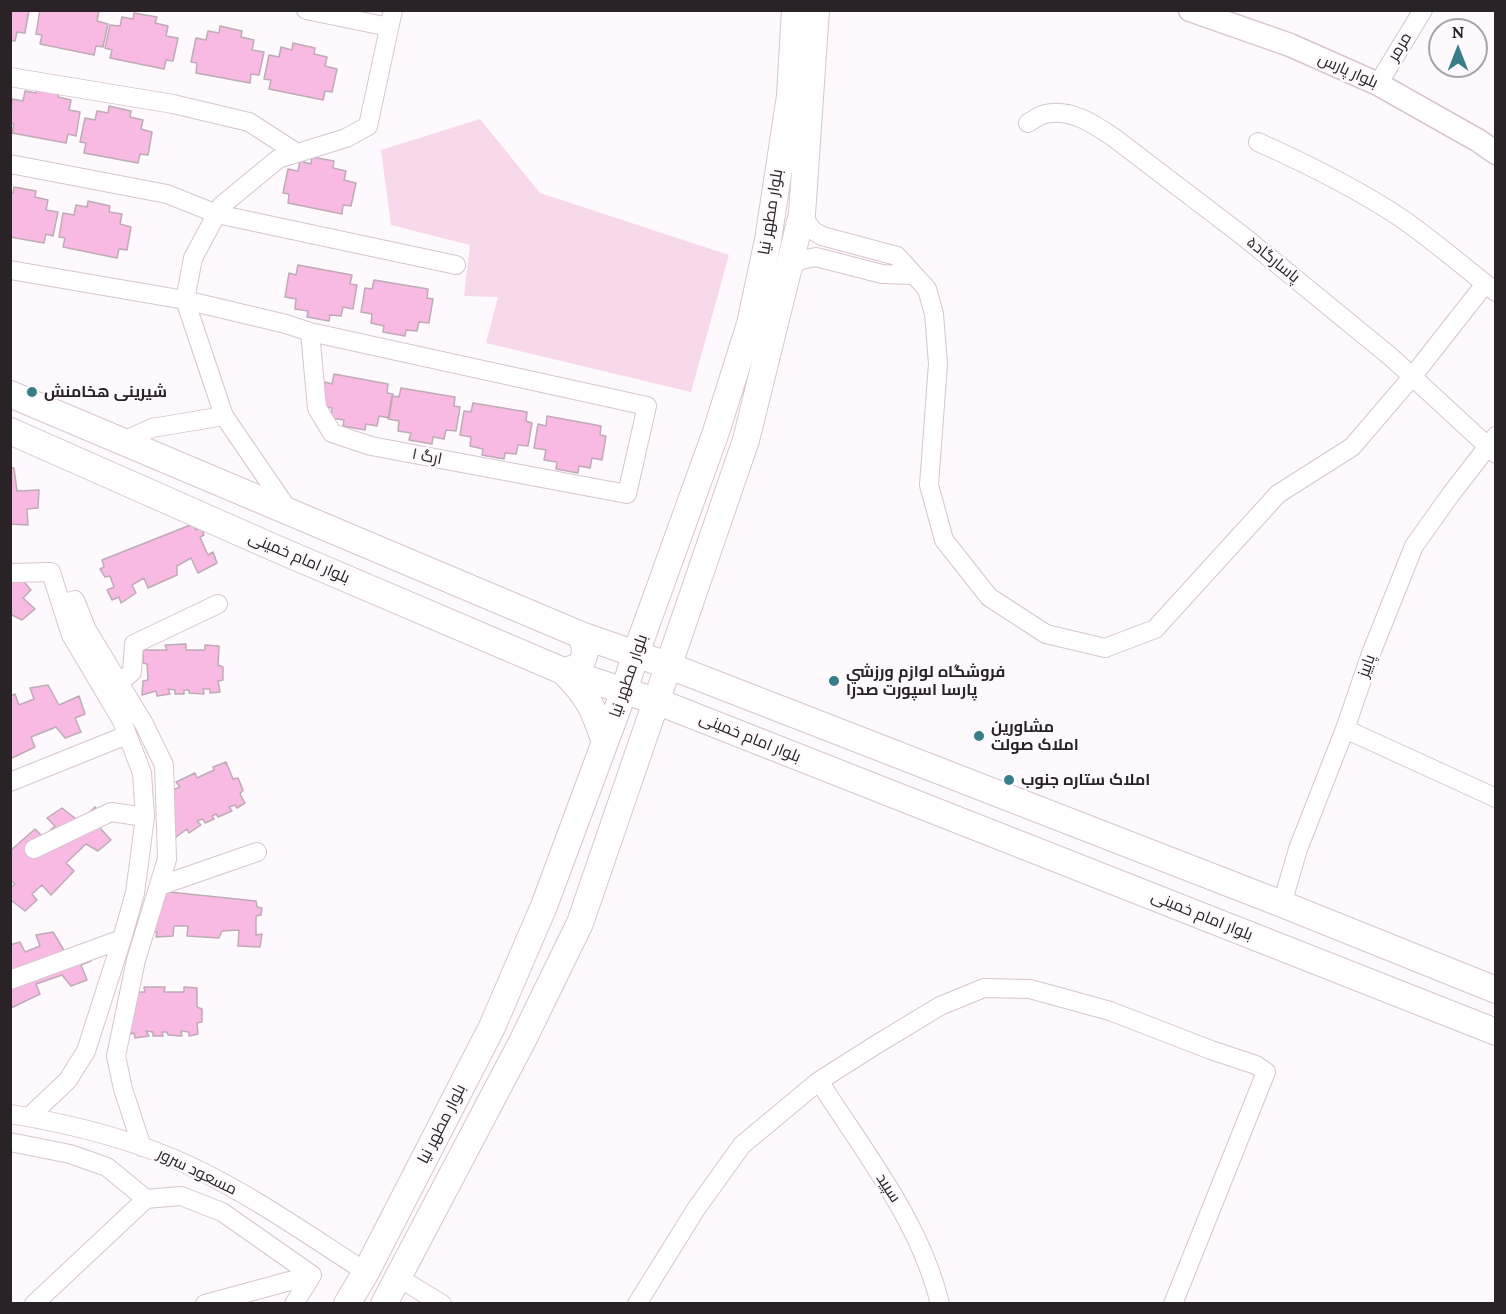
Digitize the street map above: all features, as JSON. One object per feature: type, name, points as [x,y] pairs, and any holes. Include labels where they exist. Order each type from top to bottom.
[{"type":"main road","name":"بلوار مطهر نیا","points":[[347,1304],[366,1272],[492,1028],[544,906],[606,742],[723,410],[750,324],[768,240],[790,96],[795,10]]},
{"type":"main road","name":"بلوار مطهر نیا","points":[[384,1304],[522,1042],[580,923],[746,440],[802,214],[816,10]]},
{"type":"main road","points":[[768,240],[796,243]]},
{"type":"main road","points":[[10,394],[581,635],[668,664],[1496,990]]},
{"type":"main road","name":"بلوار امام خمینی","points":[[10,431],[277,549],[563,671],[656,701],[1496,1032]]},
{"type":"main road","points":[[581,635],[586,649],[584,659],[579,667],[563,671],[589,701],[606,742]]},
{"type":"main road","points":[[703,720],[700,708],[701,699],[718,684]]},
{"type":"street","points":[[289,511],[224,416],[185,300],[193,258],[221,206],[278,159],[346,138],[368,126],[391,19],[306,10]]},
{"type":"street","name":"بلوار پارس","points":[[1190,10],[1290,45],[1378,84],[1496,153]]},
{"type":"street","name":"مرمر","points":[[1378,84],[1423,10]]},
{"type":"street","points":[[10,77],[173,104],[249,122],[297,153]]},
{"type":"street","name":"پاسارگاد۵","points":[[1028,123],[1045,114],[1069,114],[1092,122],[1243,236],[1391,357],[1493,446]]},
{"type":"street","points":[[802,214],[812,230],[822,237],[897,256],[927,290],[934,314],[939,364],[929,485],[944,540],[990,597],[1046,634],[1105,648],[1155,629],[1278,494],[1352,447],[1490,288],[1470,269],[1400,217],[1311,165],[1258,142]]},
{"type":"street","points":[[10,164],[167,194],[217,214],[456,265]]},
{"type":"street","points":[[789,267],[801,260],[816,257],[882,274],[914,275]]},
{"type":"street","points":[[10,270],[185,300],[286,324],[310,333]]},
{"type":"street","name":"ارگ ۱","points":[[310,333],[647,406],[627,494],[371,446],[332,433],[317,408],[310,333]]},
{"type":"street","points":[[121,442],[162,425],[224,416]]},
{"type":"street","name":"پاییز","points":[[1282,904],[1298,849],[1414,546],[1450,494],[1493,446]]},
{"type":"street","points":[[10,573],[51,572],[71,635],[122,721],[142,772],[145,817],[135,893],[86,1051],[68,1080],[29,1117]]},
{"type":"street","points":[[61,604],[75,600],[87,630],[144,724],[164,765],[167,859],[136,960],[116,1056],[123,1089],[142,1147]]},
{"type":"street","points":[[120,683],[132,672],[134,644],[218,604]]},
{"type":"street","points":[[1345,729],[1496,798]]},
{"type":"street","points":[[10,782],[127,735]]},
{"type":"street","points":[[34,849],[111,812],[145,817]]},
{"type":"street","points":[[159,886],[257,852]]},
{"type":"street","points":[[10,980],[122,939]]},
{"type":"street","points":[[637,1304],[696,1209],[742,1145],[819,1081],[940,1006],[984,988],[1030,989],[1110,1011],[1256,1065],[1266,1072],[1173,1304]]},
{"type":"street","points":[[86,1051],[94,1057],[104,1059],[116,1056]]},
{"type":"street","name":"سپید","points":[[819,1081],[903,1210],[933,1275],[940,1304]]},
{"type":"street","name":"مسعود سرور","points":[[10,1114],[90,1129],[190,1166],[261,1204],[366,1272]]},
{"type":"street","points":[[10,1142],[70,1154],[107,1167],[146,1199]]},
{"type":"street","points":[[34,1304],[146,1199],[181,1196],[222,1212],[312,1275]]},
{"type":"street","points":[[205,1304],[312,1275]]},
{"type":"street","points":[[294,1304],[312,1275]]},
{"type":"street","points":[[399,1278],[442,1304]]},
{"type":"shaded area","points":[[480,119],[540,193],[729,255],[691,392],[486,343],[498,297],[464,296],[470,245],[391,225],[381,150]]},
{"type":"building","points":[[10,10],[29,10],[25,33],[17,32],[15,41],[10,40]]},
{"type":"building","points":[[40,10],[99,11],[97,21],[108,24],[103,47],[96,46],[94,55],[40,44],[42,35],[36,34]]},
{"type":"building","points":[[134,13],[157,17],[155,23],[168,26],[166,36],[178,38],[173,61],[166,60],[164,69],[110,58],[112,50],[105,48],[110,25],[120,26],[122,17],[133,19]]},
{"type":"building","points":[[220,26],[242,31],[241,37],[254,40],[252,50],[264,52],[259,75],[251,74],[250,83],[196,73],[197,63],[191,62],[196,38],[206,40],[208,31],[219,33]]},
{"type":"building","points":[[293,43],[315,48],[314,54],[327,57],[325,66],[337,69],[332,92],[325,91],[323,100],[269,89],[271,80],[264,79],[269,55],[279,57],[281,47],[292,50]]},
{"type":"building","points":[[37,87],[59,91],[58,97],[71,100],[69,110],[80,112],[76,136],[68,134],[66,143],[12,133],[14,124],[10,123],[12,99],[23,101],[25,91],[36,93]]},
{"type":"building","points":[[109,106],[131,111],[130,117],[143,120],[141,129],[152,132],[148,155],[140,154],[138,163],[84,153],[86,143],[80,142],[85,118],[95,120],[97,111],[108,113]]},
{"type":"building","points":[[312,157],[334,161],[333,168],[346,171],[344,180],[356,183],[351,206],[343,205],[342,214],[288,203],[289,194],[283,193],[288,169],[298,171],[300,161],[311,164]]},
{"type":"building","points":[[14,187],[36,191],[35,197],[48,200],[46,210],[58,212],[53,236],[46,234],[44,243],[10,237],[10,193],[13,193]]},
{"type":"building","points":[[88,201],[110,206],[109,212],[122,214],[120,224],[131,227],[127,250],[119,249],[117,258],[63,247],[65,238],[59,237],[63,213],[74,215],[76,205],[87,207]]},
{"type":"building","points":[[298,265],[352,275],[350,284],[357,285],[353,309],[343,307],[341,316],[330,315],[329,321],[307,317],[308,311],[295,309],[296,299],[285,297],[289,273],[296,275]]},
{"type":"building","points":[[374,280],[428,289],[427,298],[433,299],[429,323],[419,322],[417,331],[406,330],[405,336],[383,332],[384,326],[371,323],[372,314],[361,312],[365,288],[372,289]]},
{"type":"building","points":[[334,374],[388,384],[387,393],[393,394],[389,418],[379,416],[377,426],[366,424],[365,430],[343,426],[344,420],[331,418],[332,408],[321,406],[325,382],[332,384]]},
{"type":"building","points":[[401,388],[455,397],[454,406],[460,407],[456,431],[446,430],[444,439],[433,437],[432,444],[409,440],[411,433],[398,431],[399,421],[388,419],[392,396],[399,397]]},
{"type":"building","points":[[473,403],[527,412],[526,421],[532,423],[528,446],[518,445],[516,454],[505,453],[504,459],[482,455],[483,449],[470,446],[471,437],[460,435],[464,411],[471,412]]},
{"type":"building","points":[[547,416],[601,426],[600,435],[606,436],[602,460],[592,458],[590,468],[579,466],[578,473],[556,469],[557,462],[544,460],[546,450],[534,448],[538,424],[546,426]]},
{"type":"building","points":[[10,468],[14,468],[17,491],[39,490],[38,508],[27,509],[28,525],[10,524]]},
{"type":"building","points":[[193,524],[196,530],[201,527],[204,535],[200,537],[208,555],[213,552],[217,563],[198,573],[191,558],[177,566],[177,575],[148,588],[144,578],[132,585],[136,593],[121,603],[119,597],[112,600],[107,590],[114,587],[110,576],[105,577],[100,569],[104,567],[102,560]]},
{"type":"building","points":[[19,576],[31,590],[23,598],[35,609],[22,620],[10,614],[10,585]]},
{"type":"building","points":[[186,644],[186,650],[205,650],[205,645],[219,646],[218,665],[223,667],[223,680],[218,681],[220,692],[210,693],[210,689],[203,689],[204,694],[189,693],[189,690],[184,690],[184,694],[175,694],[175,690],[168,689],[170,694],[157,696],[156,691],[142,695],[143,681],[148,680],[147,664],[143,663],[143,650],[167,650],[165,645]]},
{"type":"building","points":[[48,685],[59,705],[79,696],[85,714],[75,718],[81,732],[65,738],[56,727],[31,737],[35,747],[10,759],[10,696],[15,694],[19,705],[34,699],[30,688]]},
{"type":"building","points":[[226,762],[233,779],[238,778],[243,790],[240,794],[245,803],[237,808],[235,805],[229,807],[232,811],[218,817],[216,814],[212,816],[214,819],[205,823],[203,819],[197,821],[201,825],[189,833],[187,829],[176,837],[171,825],[175,821],[158,796],[180,787],[176,782],[195,773],[197,778],[214,770],[213,767]]},
{"type":"building","points":[[95,807],[108,821],[100,828],[111,840],[98,851],[86,844],[66,863],[74,871],[51,895],[42,885],[32,894],[37,900],[25,911],[12,901],[10,903],[10,888],[15,884],[10,880],[10,851],[35,829],[43,837],[55,826],[47,818],[62,808],[80,822]]},
{"type":"building","points":[[159,891],[256,901],[257,907],[262,908],[261,915],[256,916],[256,935],[262,934],[260,947],[238,946],[239,930],[222,931],[219,938],[187,936],[188,926],[174,926],[173,936],[156,937],[157,932],[149,931]]},
{"type":"building","points":[[53,932],[65,952],[84,944],[91,961],[81,965],[87,980],[71,986],[62,975],[36,984],[40,994],[11,1008],[10,945],[20,942],[25,952],[40,946],[36,935]]},
{"type":"building","points":[[144,987],[165,987],[164,992],[184,992],[184,987],[197,988],[197,1007],[202,1009],[202,1022],[197,1023],[198,1034],[189,1036],[189,1032],[181,1031],[182,1036],[162,1032],[163,1036],[153,1036],[153,1032],[146,1031],[149,1036],[135,1038],[134,1033],[121,1037],[122,992],[145,992]]},
{"type":"place","name":"شیرینی هخامنش","points":[[32,392]]},
{"type":"place","name":"فروشگاه لوازم ورزشي پارسا اسپورت صدرا","points":[[834,681]]},
{"type":"place","name":"مشاورین املاک صولت","points":[[979,736]]},
{"type":"place","name":"املاک ستاره جنوب","points":[[1009,780]]}]
